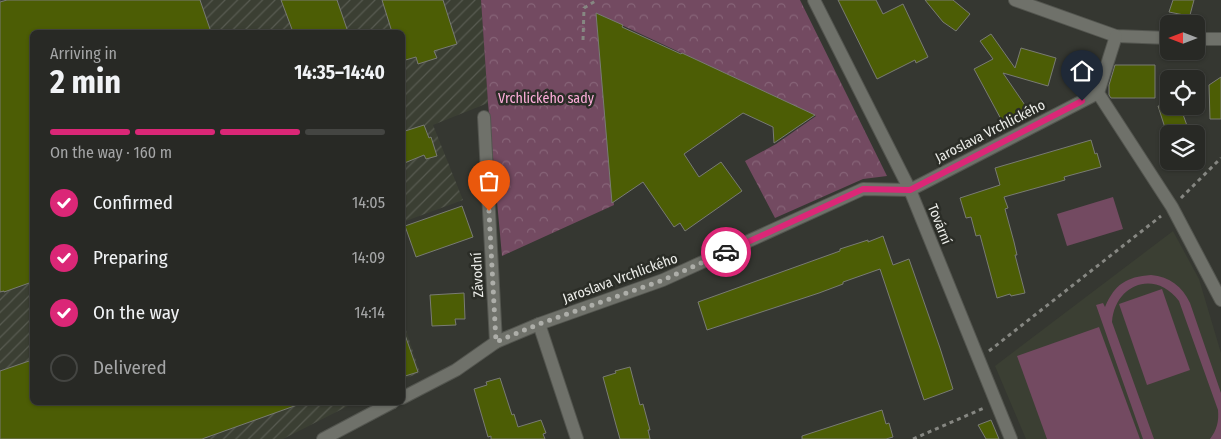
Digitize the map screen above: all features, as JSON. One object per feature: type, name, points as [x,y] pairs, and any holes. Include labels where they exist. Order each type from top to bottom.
[{"type":"street","name":"Tovární","points":[[814,0],[910,190],[1011,439]]},
{"type":"street","points":[[1015,0],[1116,36],[1160,38]]},
{"type":"street","points":[[1116,36],[1098,93],[1172,207],[1221,300]]},
{"type":"street","points":[[1205,39],[1221,39]]},
{"type":"street","name":"Jaroslava Vrchlického","points":[[405,396],[456,370],[496,342],[539,324],[663,280],[863,189],[910,190],[1098,93]]},
{"type":"street","name":"Závodní","points":[[484,117],[496,342]]},
{"type":"street","points":[[539,324],[578,439]]},
{"type":"street","points":[[323,439],[388,405]]},
{"type":"path","points":[[583,40],[584,8],[596,0]]},
{"type":"path","points":[[978,359],[1172,207],[1221,158]]},
{"type":"path","points":[[913,439],[996,402]]},
{"type":"shaded area","points":[[0,0],[481,0],[488,103],[433,125],[463,200],[405,221],[405,30],[30,30],[30,405],[350,405],[283,439],[0,439]]},
{"type":"shaded area","points":[[1173,231],[1199,279],[1221,353],[1221,439],[1026,439],[995,366]]},
{"type":"shaded area","points":[[405,327],[420,373],[405,378]]},
{"type":"green space","name":"Vrchlického sady","points":[[481,0],[800,0],[887,176],[863,179],[775,218],[745,161],[776,144],[816,116],[598,14],[614,205],[502,256]]},
{"type":"green space","points":[[1113,197],[1123,229],[1067,246],[1057,214]]},
{"type":"green space","points":[[1151,275],[1175,283],[1190,303],[1221,393],[1221,439],[1210,439],[1217,425],[1218,410],[1179,301],[1169,291],[1159,285],[1148,284],[1138,285],[1128,290],[1120,298],[1112,322],[1154,439],[1143,439],[1096,305],[1103,303],[1105,307],[1117,287],[1122,283]]},
{"type":"green space","points":[[1162,289],[1190,370],[1147,385],[1119,304]]},
{"type":"green space","points":[[1099,327],[1140,439],[1047,439],[1017,356]]},
{"type":"building","points":[[7,0],[200,0],[210,30],[30,30],[30,283],[4,292],[0,292],[0,2]]},
{"type":"building","points":[[281,0],[337,0],[347,30],[292,30]]},
{"type":"building","points":[[382,0],[443,0],[457,44],[434,51],[437,58],[418,64],[416,57],[405,60],[405,30],[391,30]]},
{"type":"building","points":[[838,0],[876,0],[883,14],[903,4],[928,57],[916,63],[915,60],[877,79]]},
{"type":"building","points":[[925,0],[953,0],[970,14],[956,31],[943,22]]},
{"type":"building","points":[[1173,0],[1194,0],[1190,15],[1169,12]]},
{"type":"building","points":[[596,13],[623,25],[622,27],[815,115],[774,143],[773,127],[743,113],[684,154],[699,177],[721,162],[742,191],[685,231],[680,223],[674,227],[643,182],[612,203]]},
{"type":"building","points":[[991,34],[1015,68],[1021,48],[1056,58],[1048,86],[1003,73],[1027,108],[1002,121],[974,69],[993,59],[980,41]]},
{"type":"building","points":[[1115,65],[1155,65],[1155,98],[1111,98],[1109,95],[1109,85]]},
{"type":"building","points":[[1221,77],[1221,119],[1210,119],[1209,85]]},
{"type":"building","points":[[1161,115],[1183,115],[1187,125],[1164,125]]},
{"type":"building","points":[[424,125],[429,138],[431,137],[437,156],[426,159],[424,155],[405,163],[405,131]]},
{"type":"building","points":[[1091,140],[1101,167],[1064,177],[1065,180],[1004,197],[1008,208],[1005,209],[1017,255],[1015,255],[1025,293],[1011,296],[1010,294],[997,298],[980,235],[976,236],[971,217],[966,218],[960,198],[1000,185],[995,168]]},
{"type":"building","points":[[462,206],[473,237],[416,257],[405,226]]},
{"type":"building","points":[[883,236],[893,265],[909,259],[953,389],[924,400],[880,269],[819,293],[707,330],[698,302],[840,251],[840,249]]},
{"type":"building","points":[[464,293],[465,319],[455,319],[456,325],[432,326],[430,295]]},
{"type":"building","points":[[405,335],[418,372],[405,376]]},
{"type":"building","points":[[30,361],[30,405],[297,405],[202,439],[0,439],[0,371]]},
{"type":"building","points":[[630,367],[640,405],[643,404],[650,430],[648,430],[650,439],[620,439],[616,425],[603,377]]},
{"type":"building","points":[[500,378],[518,427],[541,420],[546,433],[543,434],[545,439],[491,439],[491,436],[488,437],[474,389],[487,385],[486,382]]},
{"type":"building","points":[[882,410],[886,424],[889,423],[893,437],[886,439],[802,439],[802,436]]},
{"type":"building","points":[[991,420],[999,439],[986,439],[978,425]]},
{"type":"way so far","points":[[489,211],[496,342],[539,324],[663,280],[726,252]]},
{"type":"route","points":[[726,252],[863,189],[910,190],[1082,101]]}]
